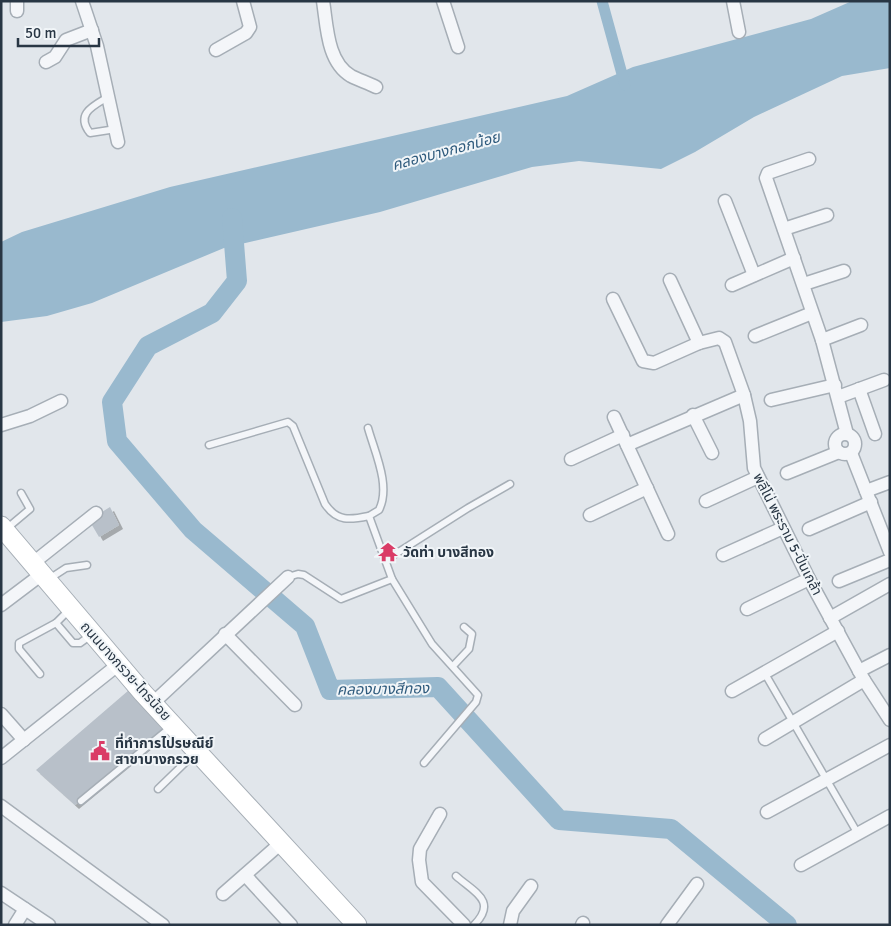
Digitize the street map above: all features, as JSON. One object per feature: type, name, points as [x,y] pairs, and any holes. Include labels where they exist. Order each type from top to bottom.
[{"type":"main road","name":"ถนนบางกรวย-ไทรน้อย","points":[[3,528],[153,703],[357,925]]},
{"type":"street","points":[[82,1],[92,30],[118,142]]},
{"type":"street","points":[[216,50],[246,33],[250,27],[243,1]]},
{"type":"street","points":[[323,1],[332,51],[337,63],[350,75],[376,87]]},
{"type":"street","points":[[443,1],[458,47]]},
{"type":"street","points":[[733,1],[739,32]]},
{"type":"street","points":[[46,62],[55,57],[66,40],[92,30]]},
{"type":"street","points":[[788,473],[855,447],[855,441],[847,434],[822,340],[768,182],[768,172],[809,159]]},
{"type":"street","points":[[725,201],[754,275]]},
{"type":"street","points":[[784,229],[827,215]]},
{"type":"street","points":[[732,285],[794,258]]},
{"type":"street","points":[[804,284],[844,271]]},
{"type":"street","points":[[670,280],[699,343]]},
{"type":"street","name":"พลีโน่ พระราม 5-ปิ่นเกล้า","points":[[612,299],[642,361],[654,363],[699,343],[719,338],[725,342],[744,395],[750,421],[754,468],[830,618],[862,676],[890,720]]},
{"type":"street","points":[[755,336],[812,312]]},
{"type":"street","points":[[822,340],[861,325]]},
{"type":"street","points":[[771,400],[859,389],[884,380]]},
{"type":"street","points":[[859,389],[875,434]]},
{"type":"street","points":[[571,459],[625,440],[659,431],[744,395]]},
{"type":"street","points":[[1,425],[30,416],[61,400]]},
{"type":"street","points":[[694,415],[712,453]]},
{"type":"street","points":[[614,417],[668,534]]},
{"type":"street","points":[[845,452],[868,496],[890,552]]},
{"type":"street","points":[[706,502],[758,477]]},
{"type":"street","points":[[809,529],[890,482]]},
{"type":"street","points":[[590,515],[647,488]]},
{"type":"street","points":[[1,604],[41,573],[96,513]]},
{"type":"street","points":[[723,555],[783,528]]},
{"type":"street","points":[[838,581],[890,560]]},
{"type":"street","points":[[747,609],[809,579]]},
{"type":"street","points":[[153,703],[284,581]]},
{"type":"street","points":[[830,618],[890,584]]},
{"type":"street","points":[[732,691],[838,631]]},
{"type":"street","points":[[225,634],[295,705]]},
{"type":"street","points":[[765,739],[794,722],[890,655]]},
{"type":"street","points":[[1,758],[119,664]]},
{"type":"street","points":[[1,714],[24,740]]},
{"type":"street","points":[[767,812],[890,745]]},
{"type":"street","points":[[1,806],[163,925]]},
{"type":"street","points":[[440,814],[420,849],[419,860],[422,882],[464,925]]},
{"type":"street","points":[[801,865],[890,816]]},
{"type":"street","points":[[223,894],[281,843]]},
{"type":"street","points":[[245,875],[290,925]]},
{"type":"street","points":[[672,923],[697,884]]},
{"type":"street","points":[[510,925],[513,911],[531,886]]},
{"type":"street","points":[[1,893],[50,925]]},
{"type":"street","points":[[14,925],[25,909]]},
{"type":"lane","points":[[109,97],[87,110],[84,117],[86,128],[90,133],[95,134],[116,129]]},
{"type":"lane","points":[[209,445],[288,422],[292,426],[325,504],[331,513],[349,521],[369,516],[379,510],[384,496],[384,484],[368,428]]},
{"type":"lane","points":[[386,560],[510,484]]},
{"type":"lane","points":[[3,528],[30,509],[21,493]]},
{"type":"lane","points":[[369,516],[392,579],[432,644],[477,693],[478,698],[424,763]]},
{"type":"lane","points":[[41,573],[87,565]]},
{"type":"lane","points":[[284,581],[298,574],[304,575],[341,599],[392,579]]},
{"type":"lane","points":[[40,674],[19,650],[19,644],[56,623],[71,609]]},
{"type":"lane","points":[[56,623],[73,643],[77,645],[92,634]]},
{"type":"lane","points":[[453,666],[469,649],[472,640],[472,634],[464,627]]},
{"type":"lane","points":[[764,672],[828,779],[858,834]]},
{"type":"lane","points":[[81,801],[174,724]]},
{"type":"lane","points":[[158,789],[198,750]]},
{"type":"lane","points":[[456,876],[485,902],[486,908],[482,917],[474,925]]},
{"type":"water","name":"คลองบางกอกน้อย","points":[[852,1],[890,1],[890,68],[842,76],[754,117],[695,152],[661,169],[579,161],[532,167],[380,212],[224,248],[92,303],[47,316],[1,322],[1,242],[22,232],[170,187],[567,96],[633,67],[811,19]]},
{"type":"building","points":[[110,507],[119,525],[99,537],[89,520]]},
{"type":"building","name":"ที่ทำการไปรษณีย์ สาขาบางกรวย","points":[[129,690],[165,731],[75,805],[36,770]]},
{"type":"waterway","points":[[602,1],[625,85]]},
{"type":"waterway","name":"คลองบางสีทอง","points":[[232,218],[237,281],[212,313],[148,346],[112,402],[117,441],[193,530],[305,626],[330,690],[438,687],[559,820],[671,829],[787,925]]},
{"type":"place","name":"วัดท่า บางสีทอง","points":[[388,552]]},
{"type":"place","name":"ที่ทำการไปรษณีย์ สาขาบางกรวย","points":[[100,751]]}]
